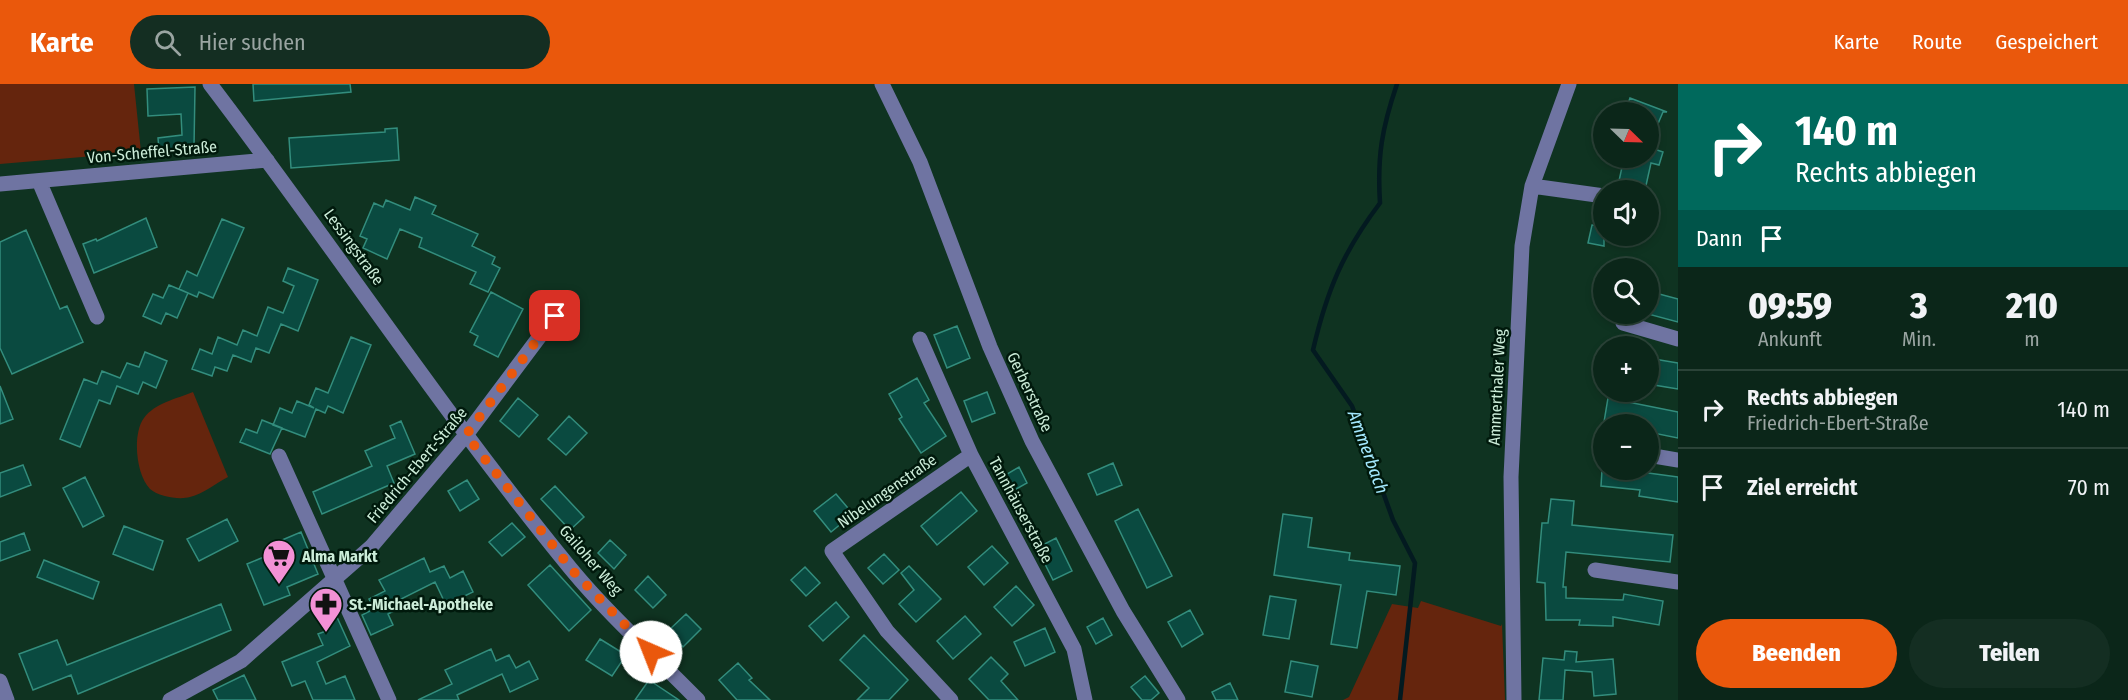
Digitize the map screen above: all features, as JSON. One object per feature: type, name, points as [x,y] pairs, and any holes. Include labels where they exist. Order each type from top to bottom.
[{"type":"street","name":"Lessingstraße","points":[[210,84],[466,435]]},
{"type":"street","name":"Gerberstraße","points":[[882,84],[920,162],[990,348],[1032,441],[1123,611],[1178,700]]},
{"type":"street","name":"Ammerthaler Weg","points":[[1514,700],[1511,477],[1522,246],[1532,186],[1569,84]]},
{"type":"street","name":"Von-Scheffel-Straße","points":[[0,184],[267,160]]},
{"type":"street","points":[[39,181],[97,316]]},
{"type":"street","points":[[1532,186],[1593,194]]},
{"type":"street","name":"Friedrich-Ebert-Straße","points":[[170,700],[241,661],[372,547],[466,435],[555,316]]},
{"type":"street","points":[[1626,324],[1678,339]]},
{"type":"street","name":"Tannhäuserstraße","points":[[920,339],[971,455],[1074,649],[1085,700]]},
{"type":"street","name":"Gailoher Weg","points":[[466,435],[573,571],[698,700]]},
{"type":"street","name":"Nibelungenstraße","points":[[951,700],[887,631],[832,552],[971,455]]},
{"type":"street","points":[[279,456],[389,700]]},
{"type":"street","points":[[1659,457],[1678,460]]},
{"type":"street","points":[[1595,570],[1678,582]]},
{"type":"street","points":[[0,681],[7,700]]},
{"type":"shaded area","points":[[0,84],[134,84],[141,152],[0,164]]},
{"type":"shaded area","points":[[193,392],[228,477],[195,496],[175,498],[164,496],[150,489],[141,474],[137,454],[140,425],[154,409]]},
{"type":"shaded area","points":[[1421,601],[1501,626],[1502,624],[1505,700],[1343,700],[1349,697],[1392,604],[1418,608]]},
{"type":"building","points":[[253,84],[350,84],[351,92],[254,101]]},
{"type":"building","points":[[195,87],[194,147],[159,150],[158,138],[182,135],[181,114],[148,116],[147,89]]},
{"type":"building","points":[[1630,98],[1641,102],[1629,102]]},
{"type":"building","points":[[1659,109],[1667,112],[1663,112],[1659,121]]},
{"type":"building","points":[[397,128],[399,160],[291,168],[289,138],[385,132],[385,129]]},
{"type":"building","points":[[1659,151],[1663,152],[1659,165]]},
{"type":"building","points":[[1622,168],[1650,168],[1647,180],[1619,180]]},
{"type":"building","points":[[415,197],[436,206],[432,214],[478,234],[472,246],[495,257],[492,264],[500,268],[488,292],[470,284],[476,272],[419,247],[422,238],[400,229],[387,259],[363,248],[367,239],[360,236],[374,203],[383,207],[386,200],[410,210]]},
{"type":"building","points":[[146,218],[157,247],[94,273],[83,244],[96,239],[97,241]]},
{"type":"building","points":[[222,219],[244,228],[213,298],[199,292],[197,297],[179,289],[187,271],[197,276]]},
{"type":"building","points":[[1592,225],[1593,225],[1593,244],[1588,243]]},
{"type":"building","points":[[26,230],[60,309],[67,306],[83,342],[12,374],[0,348],[0,242]]},
{"type":"building","points":[[288,268],[318,280],[298,331],[281,324],[269,353],[256,348],[251,362],[233,355],[227,371],[215,367],[212,376],[192,369],[200,349],[212,354],[218,337],[237,345],[243,330],[257,336],[268,307],[283,313],[294,286],[283,281]]},
{"type":"building","points":[[169,285],[188,293],[177,318],[166,313],[161,324],[143,316],[153,294],[163,298]]},
{"type":"building","points":[[491,292],[523,309],[498,357],[474,345],[478,336],[470,332]]},
{"type":"building","points":[[1659,294],[1678,299],[1678,322],[1659,317]]},
{"type":"building","points":[[957,326],[970,358],[947,368],[934,335]]},
{"type":"building","points":[[351,337],[371,345],[343,413],[328,406],[325,413],[316,409],[305,437],[273,425],[280,408],[292,413],[297,401],[314,408],[309,405],[316,388],[328,393]]},
{"type":"building","points":[[145,352],[167,361],[156,388],[143,382],[138,394],[117,386],[110,404],[99,400],[80,447],[60,439],[84,379],[97,384],[102,371],[120,378],[127,363],[139,367]]},
{"type":"building","points":[[1659,360],[1678,363],[1678,389],[1659,386]]},
{"type":"building","points":[[917,378],[929,400],[924,403],[946,436],[921,453],[899,419],[902,417],[889,394]]},
{"type":"building","points":[[0,386],[13,419],[0,424]]},
{"type":"building","points":[[987,392],[995,413],[972,422],[964,401]]},
{"type":"building","points":[[518,398],[538,415],[519,437],[500,421]]},
{"type":"building","points":[[1607,402],[1628,402],[1678,412],[1678,438],[1659,434],[1659,414],[1605,414]]},
{"type":"building","points":[[569,416],[587,433],[566,455],[548,439]]},
{"type":"building","points":[[262,420],[282,428],[270,454],[240,442],[246,429],[257,433]]},
{"type":"building","points":[[401,421],[415,454],[387,466],[394,483],[322,514],[313,492],[372,466],[365,451],[395,438],[390,426]]},
{"type":"building","points":[[1113,463],[1122,485],[1097,495],[1088,474]]},
{"type":"building","points":[[23,465],[31,485],[0,497],[0,473]]},
{"type":"building","points":[[1019,467],[1027,483],[1011,492],[1002,477]]},
{"type":"building","points":[[1659,474],[1678,477],[1678,502],[1639,496],[1640,490],[1601,486],[1601,480],[1659,480]]},
{"type":"building","points":[[85,477],[104,516],[83,527],[63,488]]},
{"type":"building","points":[[467,480],[479,499],[460,511],[448,491]]},
{"type":"building","points":[[555,486],[584,517],[570,530],[541,499]]},
{"type":"building","points":[[961,492],[977,511],[937,545],[921,526]]},
{"type":"building","points":[[836,494],[853,514],[831,532],[814,511]]},
{"type":"building","points":[[1551,499],[1574,501],[1572,525],[1673,535],[1670,562],[1566,552],[1563,587],[1566,587],[1566,598],[1623,600],[1624,594],[1663,601],[1659,625],[1613,617],[1613,626],[1579,625],[1580,620],[1546,620],[1545,583],[1537,582],[1542,523],[1548,523]]},
{"type":"building","points":[[1138,509],[1172,576],[1147,588],[1115,521]]},
{"type":"building","points":[[1283,514],[1312,518],[1308,547],[1350,553],[1349,560],[1400,566],[1396,595],[1367,591],[1357,648],[1331,644],[1341,585],[1274,575]]},
{"type":"building","points":[[227,519],[238,541],[199,561],[187,539]]},
{"type":"building","points":[[512,523],[525,537],[502,556],[489,542]]},
{"type":"building","points":[[124,526],[163,541],[153,570],[113,554]]},
{"type":"building","points":[[301,532],[318,574],[287,587],[290,595],[264,605],[247,564],[271,554],[268,546]]},
{"type":"building","points":[[24,533],[30,550],[0,561],[0,542]]},
{"type":"building","points":[[1056,538],[1072,571],[1053,580],[1037,548]]},
{"type":"building","points":[[610,540],[626,555],[614,569],[598,553]]},
{"type":"building","points":[[992,546],[1008,563],[984,585],[968,567]]},
{"type":"building","points":[[884,554],[899,570],[883,584],[868,568]]},
{"type":"building","points":[[424,558],[430,572],[444,566],[450,578],[463,571],[473,592],[446,605],[435,582],[391,604],[394,611],[388,614],[393,625],[371,635],[362,615],[374,609],[369,599],[385,591],[379,580]]},
{"type":"building","points":[[44,560],[99,582],[93,599],[37,577]]},
{"type":"building","points":[[550,565],[591,610],[569,631],[528,585]]},
{"type":"building","points":[[909,566],[941,599],[916,622],[899,604],[914,590],[901,573]]},
{"type":"building","points":[[805,567],[820,583],[806,596],[791,580]]},
{"type":"building","points":[[648,576],[666,595],[653,608],[635,590]]},
{"type":"building","points":[[1016,586],[1034,605],[1012,626],[994,607]]},
{"type":"building","points":[[1270,596],[1296,600],[1289,639],[1263,635]]},
{"type":"building","points":[[836,602],[849,617],[823,641],[809,626]]},
{"type":"building","points":[[221,604],[231,630],[78,694],[71,675],[33,690],[19,654],[57,640],[67,665]]},
{"type":"building","points":[[1190,610],[1203,634],[1182,647],[1168,622]]},
{"type":"building","points":[[686,614],[701,629],[683,647],[668,631]]},
{"type":"building","points":[[336,615],[350,646],[317,662],[326,684],[345,676],[355,700],[313,700],[305,681],[292,686],[282,662],[323,645],[318,634],[326,631],[322,622]]},
{"type":"building","points":[[965,616],[981,634],[953,659],[937,641]]},
{"type":"building","points":[[1103,618],[1112,635],[1096,644],[1087,627]]},
{"type":"building","points":[[1045,628],[1055,652],[1025,666],[1014,642]]},
{"type":"building","points":[[864,635],[908,680],[889,700],[857,700],[869,688],[840,660]]},
{"type":"building","points":[[600,639],[626,655],[612,676],[586,660]]},
{"type":"building","points":[[491,649],[496,661],[509,655],[516,668],[529,661],[538,679],[510,692],[502,674],[457,695],[459,700],[418,700],[452,684],[445,670]]},
{"type":"building","points":[[1565,651],[1577,652],[1576,662],[1613,659],[1616,694],[1594,696],[1592,672],[1565,670],[1563,700],[1539,700],[1543,658],[1564,660]]},
{"type":"building","points":[[991,657],[1008,674],[1001,681],[1018,700],[989,700],[969,679]]},
{"type":"building","points":[[1291,661],[1318,666],[1312,697],[1285,692]]},
{"type":"building","points":[[738,663],[752,678],[749,680],[770,700],[737,700],[719,680]]},
{"type":"building","points":[[244,675],[256,700],[218,700],[213,690]]},
{"type":"building","points":[[1145,676],[1159,693],[1151,700],[1142,700],[1131,687]]},
{"type":"building","points":[[649,680],[679,700],[635,700]]},
{"type":"building","points":[[1230,683],[1238,700],[1216,700],[1212,692]]},
{"type":"waterway","name":"Ammerbach","points":[[1397,84],[1382,142],[1379,171],[1380,203],[1356,238],[1338,272],[1324,309],[1313,350],[1352,406],[1393,520],[1415,563],[1400,700]]},
{"type":"place","name":"Alma Markt","points":[[279,585]]},
{"type":"place","name":"St.-Michael-Apotheke","points":[[326,633]]},
{"type":"route","points":[[555,316],[466,435],[573,571],[651,652]]}]
